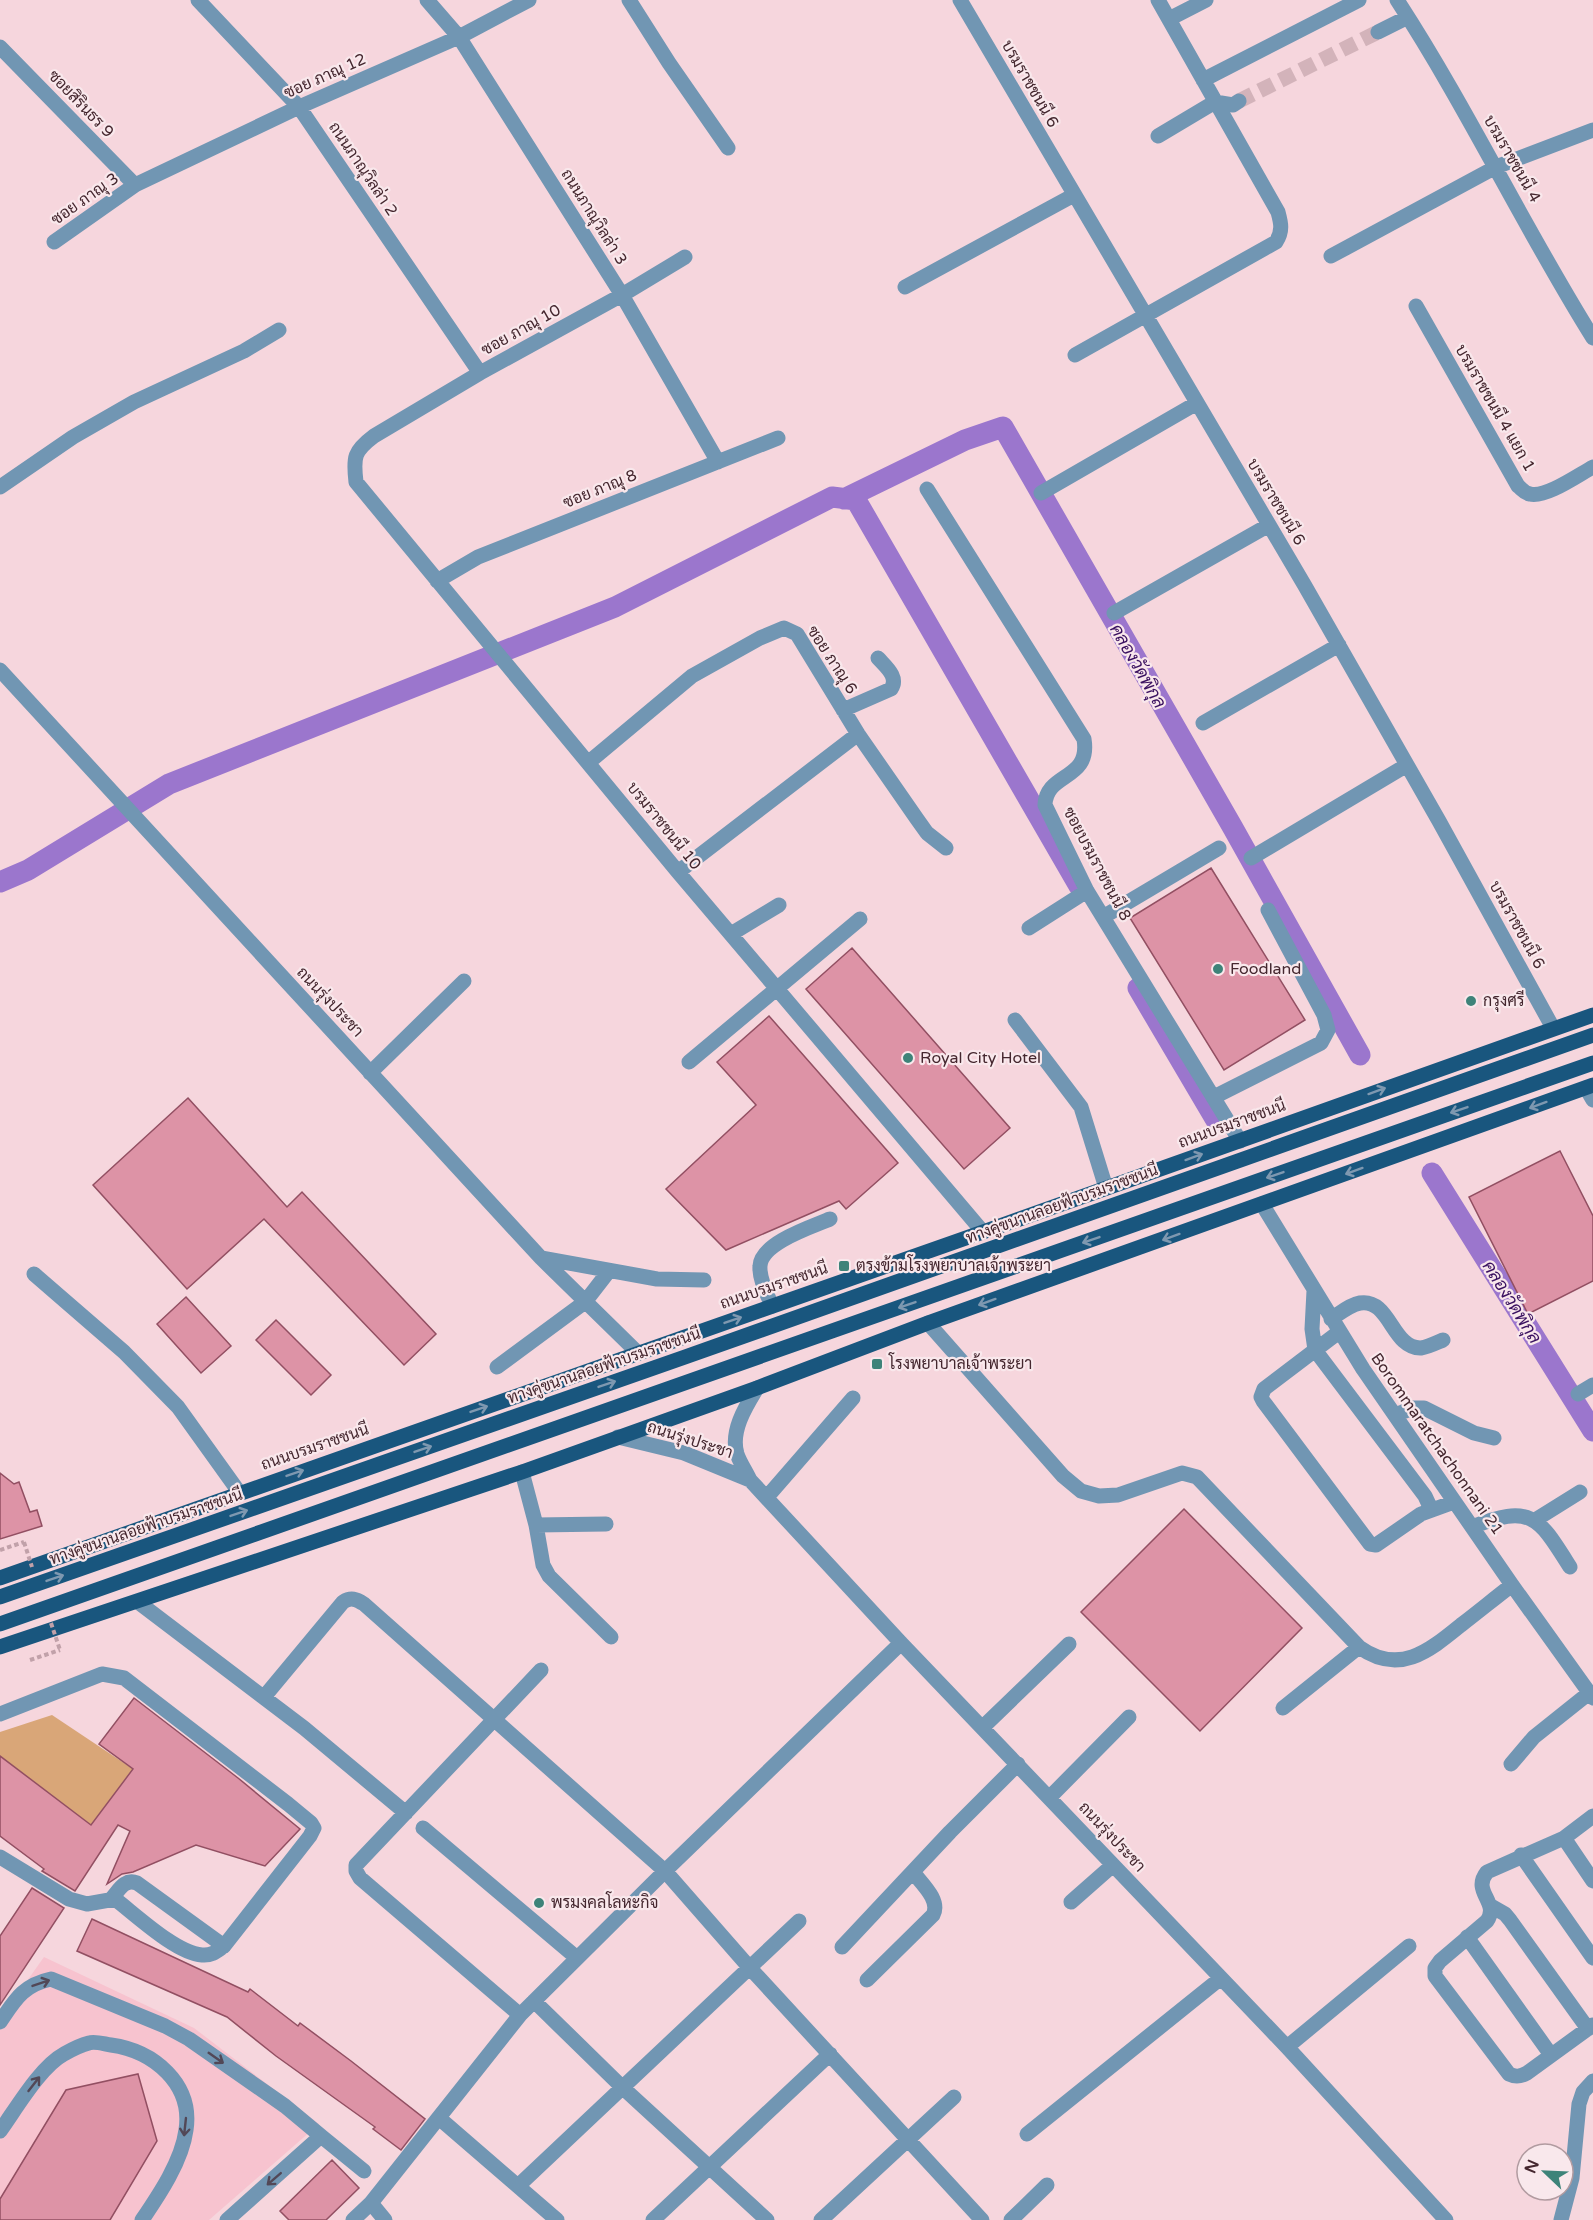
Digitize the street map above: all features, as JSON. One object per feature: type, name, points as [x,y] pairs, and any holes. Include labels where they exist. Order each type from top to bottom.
[{"type":"main road","name":"ถนนบรมราชชนนี","points":[[0,1578],[1593,1015]]},
{"type":"main road","name":"ทางคู่ขนานลอยฟ้าบรมราชชนนี","points":[[0,1597],[1593,1035]]},
{"type":"main road","points":[[0,1624],[1593,1063]]},
{"type":"main road","points":[[0,1647],[522,1472],[758,1388],[928,1323],[1262,1204],[1591,1091]]},
{"type":"street","name":"ถนนภาณุวิลล่า 2","points":[[198,0],[299,107],[480,373]]},
{"type":"street","name":"ถนนภาณุวิลล่า 3","points":[[427,0],[459,36],[622,295],[718,462]]},
{"type":"street","name":"ซอย ภาณุ 12","points":[[135,185],[299,107],[459,36],[529,0]]},
{"type":"street","points":[[629,0],[728,148]]},
{"type":"street","name":"บรมราชชนนี 6","points":[[960,0],[1339,645],[1553,1028]]},
{"type":"street","points":[[1076,354],[1276,242],[1281,235],[1282,224],[1278,212],[1158,0]]},
{"type":"street","points":[[1169,20],[1206,0]]},
{"type":"street","points":[[1203,80],[1359,0]]},
{"type":"street","name":"บรมราชชนนี 4","points":[[1397,0],[1496,167],[1567,296],[1593,338]]},
{"type":"street","points":[[1378,32],[1408,17]]},
{"type":"street","name":"ซอยสิรินธร 9","points":[[0,47],[135,185]]},
{"type":"street","points":[[1158,136],[1215,102],[1233,105],[1239,102]]},
{"type":"street","points":[[1330,256],[1496,167],[1593,130]]},
{"type":"street","name":"ซอย ภาณุ 3","points":[[54,242],[135,185]]},
{"type":"street","points":[[905,287],[1074,195]]},
{"type":"street","name":"ซอย ภาณุ 10","points":[[374,436],[685,257]]},
{"type":"street","name":"บรมราชชนนี 4 แยก 1","points":[[1416,306],[1518,486],[1526,493],[1545,494],[1593,467]]},
{"type":"street","points":[[0,487],[73,437],[134,402],[244,351],[279,330]]},
{"type":"street","points":[[1041,493],[1197,403]]},
{"type":"street","name":"บรมราชชนนี 10","points":[[374,436],[359,447],[354,462],[356,482],[678,872],[982,1232]]},
{"type":"street","name":"ซอย ภาณุ 8","points":[[437,581],[478,557],[778,438]]},
{"type":"street","name":"ซอยบรมราชชนนี 8","points":[[927,489],[1084,739],[1086,751],[1080,766],[1046,795],[1045,805],[1087,891],[1240,1141]]},
{"type":"street","points":[[1114,613],[1269,525]]},
{"type":"street","name":"ซอย ภาณุ 6","points":[[589,762],[692,676],[760,638],[784,628],[797,634],[858,734],[927,833],[946,848]]},
{"type":"street","points":[[1203,723],[1339,645]]},
{"type":"street","points":[[843,710],[891,689],[895,684],[894,678],[878,658]]},
{"type":"street","name":"ถนนรุ่งประชา","points":[[0,670],[541,1258],[638,1353]]},
{"type":"street","points":[[678,872],[858,734]]},
{"type":"street","points":[[1251,858],[1407,765]]},
{"type":"street","points":[[1103,917],[1219,848]]},
{"type":"street","points":[[1029,927],[1087,891]]},
{"type":"street","points":[[731,934],[779,905]]},
{"type":"street","points":[[1215,1097],[1321,1043],[1328,1030],[1324,1015],[1268,910]]},
{"type":"street","points":[[689,1062],[860,919]]},
{"type":"street","points":[[370,1073],[464,981]]},
{"type":"street","points":[[1015,1020],[1081,1107],[1106,1188]]},
{"type":"street","name":"Borommaratchachonnani 21","points":[[1262,1204],[1335,1325],[1395,1416],[1591,1695]]},
{"type":"street","points":[[772,1306],[760,1274],[760,1264],[765,1252],[783,1240],[830,1219]]},
{"type":"street","points":[[541,1258],[657,1279],[704,1280]]},
{"type":"street","points":[[497,1367],[585,1302],[609,1271]]},
{"type":"street","points":[[34,1274],[124,1352],[178,1407],[239,1492]]},
{"type":"street","points":[[1314,1291],[1312,1329],[1315,1350],[1417,1485],[1431,1509]]},
{"type":"street","points":[[1443,1340],[1422,1348],[1414,1347],[1406,1343],[1381,1311],[1372,1304],[1361,1303],[1335,1325],[1315,1350],[1264,1389],[1261,1397],[1370,1544],[1376,1545],[1413,1518],[1431,1509],[1454,1502]]},
{"type":"street","points":[[928,1323],[1062,1476],[1081,1491],[1099,1496],[1118,1495],[1182,1473],[1197,1477],[1359,1647],[1371,1655],[1382,1659],[1401,1660],[1417,1656],[1438,1644],[1512,1585]]},
{"type":"street","points":[[1578,1394],[1593,1385]]},
{"type":"street","name":"ถนนรุ่งประชา","points":[[758,1388],[744,1408],[736,1441],[737,1453],[750,1480],[901,1643],[1287,2047],[1446,2220]]},
{"type":"street","points":[[767,1497],[853,1398]]},
{"type":"street","points":[[1395,1416],[1413,1408],[1424,1408],[1474,1433],[1494,1438]]},
{"type":"street","name":"ถนนรุ่งประชา","points":[[618,1437],[684,1454],[750,1480]]},
{"type":"street","points":[[522,1472],[536,1525],[543,1565],[549,1576],[611,1638]]},
{"type":"street","points":[[1535,1520],[1580,1492]]},
{"type":"street","points":[[1472,1527],[1492,1519],[1526,1516],[1535,1520],[1549,1534],[1570,1567]]},
{"type":"street","points":[[536,1525],[606,1524]]},
{"type":"street","points":[[264,1697],[343,1602],[350,1599],[364,1604],[665,1871],[749,1967],[982,2220]]},
{"type":"street","points":[[138,1602],[304,1728],[406,1813]]},
{"type":"street","points":[[353,2220],[371,2203],[520,2015],[901,1643]]},
{"type":"street","points":[[983,1727],[1069,1644]]},
{"type":"street","points":[[1283,1708],[1359,1647]]},
{"type":"street","points":[[520,2015],[360,1878],[356,1871],[356,1864],[541,1670]]},
{"type":"street","points":[[0,1714],[102,1674],[124,1678],[311,1823],[314,1828],[224,1946],[213,1954],[201,1955],[181,1947],[112,1898]]},
{"type":"street","points":[[1511,1764],[1534,1737],[1591,1695]]},
{"type":"street","points":[[1050,1797],[1129,1717]]},
{"type":"street","points":[[843,1947],[1018,1764]]},
{"type":"street","points":[[1491,1906],[1505,1914],[1510,1920],[1590,2027],[1522,2076],[1509,2074],[1442,1987],[1435,1976],[1435,1968],[1440,1960],[1487,1921],[1491,1915],[1491,1906],[1481,1887],[1481,1879],[1487,1872],[1521,1855],[1564,1838],[1593,1816]]},
{"type":"street","points":[[423,1828],[577,1958]]},
{"type":"street","points":[[1564,1838],[1593,1881]]},
{"type":"street","points":[[1521,1855],[1593,1958]]},
{"type":"street","points":[[0,1857],[69,1899],[87,1904],[112,1898],[126,1882],[132,1881],[145,1887],[224,1946]]},
{"type":"street","points":[[1071,1902],[1113,1865]]},
{"type":"street","points":[[867,1980],[933,1915],[936,1909],[935,1902],[913,1872]]},
{"type":"street","points":[[518,2186],[799,1921]]},
{"type":"street","points":[[1467,1937],[1551,2055]]},
{"type":"street","points":[[1287,2047],[1408,1946]]},
{"type":"street","points":[[1027,2134],[1221,1978]]},
{"type":"street","points":[[0,2022],[18,1996],[37,1982],[51,1979],[165,2025],[189,2039],[285,2106],[364,2171]]},
{"type":"street","points":[[534,2001],[622,2087],[767,2220]]},
{"type":"street","points":[[0,2131],[36,2079],[62,2055],[91,2042],[129,2048],[149,2059],[174,2078],[184,2095],[186,2122],[181,2149],[160,2193],[142,2220]]},
{"type":"street","points":[[653,2220],[830,2054]]},
{"type":"street","points":[[1561,2220],[1572,2178],[1579,2104],[1583,2092],[1593,2081]]},
{"type":"street","points":[[821,2220],[954,2097]]},
{"type":"street","points":[[439,2118],[557,2220]]},
{"type":"street","points":[[227,2220],[321,2136]]},
{"type":"street","points":[[1011,2220],[1047,2185]]},
{"type":"street","points":[[371,2203],[385,2220]]},
{"type":"path","points":[[0,1550],[24,1542]]},
{"type":"path","points":[[30,1660],[60,1650]]},
{"type":"shaded area","points":[[52,1715],[133,1769],[91,1825],[0,1756],[0,1732]]},
{"type":"shaded area","points":[[44,1957],[194,2028],[319,2124],[209,2220],[0,2220],[0,2019]]},
{"type":"building","name":"Foodland","points":[[1211,868],[1305,1020],[1224,1070],[1130,918]]},
{"type":"building","name":"Royal City Hotel","points":[[852,948],[1010,1128],[964,1169],[806,989]]},
{"type":"building","points":[[769,1016],[898,1163],[846,1209],[839,1201],[726,1250],[666,1189],[756,1105],[717,1062]]},
{"type":"building","points":[[188,1098],[287,1207],[302,1192],[436,1334],[404,1365],[264,1219],[187,1289],[93,1185]]},
{"type":"building","points":[[1560,1151],[1593,1216],[1593,1281],[1528,1314],[1469,1197]]},
{"type":"building","points":[[186,1297],[231,1346],[201,1373],[157,1324]]},
{"type":"building","points":[[276,1320],[331,1375],[311,1395],[256,1340]]},
{"type":"building","points":[[0,1473],[14,1484],[19,1482],[30,1512],[37,1510],[42,1526],[0,1539]]},
{"type":"building","points":[[1184,1509],[1302,1628],[1200,1731],[1081,1612]]},
{"type":"building","points":[[134,1698],[300,1829],[265,1866],[196,1845],[133,1872],[122,1874],[107,1884],[130,1831],[118,1825],[75,1891],[42,1871],[44,1869],[0,1836],[0,1756],[91,1825],[133,1769],[99,1744]]},
{"type":"building","points":[[32,1888],[64,1908],[0,2005],[0,1936]]},
{"type":"building","points":[[92,1919],[248,1992],[250,1989],[298,2026],[300,2023],[425,2119],[401,2150],[373,2129],[375,2127],[276,2056],[227,2017],[77,1951]]},
{"type":"building","points":[[138,2074],[157,2141],[110,2220],[0,2220],[0,2199],[66,2090]]},
{"type":"building","points":[[332,2160],[359,2188],[326,2220],[289,2220],[280,2211]]},
{"type":"waterway","name":"คลองวัดพิกุล","points":[[844,499],[965,440],[1003,427],[1360,1055]]},
{"type":"waterway","points":[[0,882],[28,870],[169,784],[615,607],[832,497],[856,500],[1079,886]]},
{"type":"waterway","points":[[1138,988],[1217,1122]]},
{"type":"waterway","name":"คลองวัดพิกุล","points":[[1432,1173],[1593,1431]]},
{"type":"tunnel","points":[[1239,101],[1378,32]]},
{"type":"place","name":"Foodland","points":[[1218,969]]},
{"type":"place","name":"กรุงศรี","points":[[1471,1001]]},
{"type":"place","name":"Royal City Hotel","points":[[908,1058]]},
{"type":"place","name":"ตรงข้ามโรงพยาบาลเจ้าพระยา","points":[[844,1266]]},
{"type":"place","name":"โรงพยาบาลเจ้าพระยา","points":[[877,1364]]},
{"type":"place","name":"พรมงคลโลหะกิจ","points":[[539,1903]]}]
